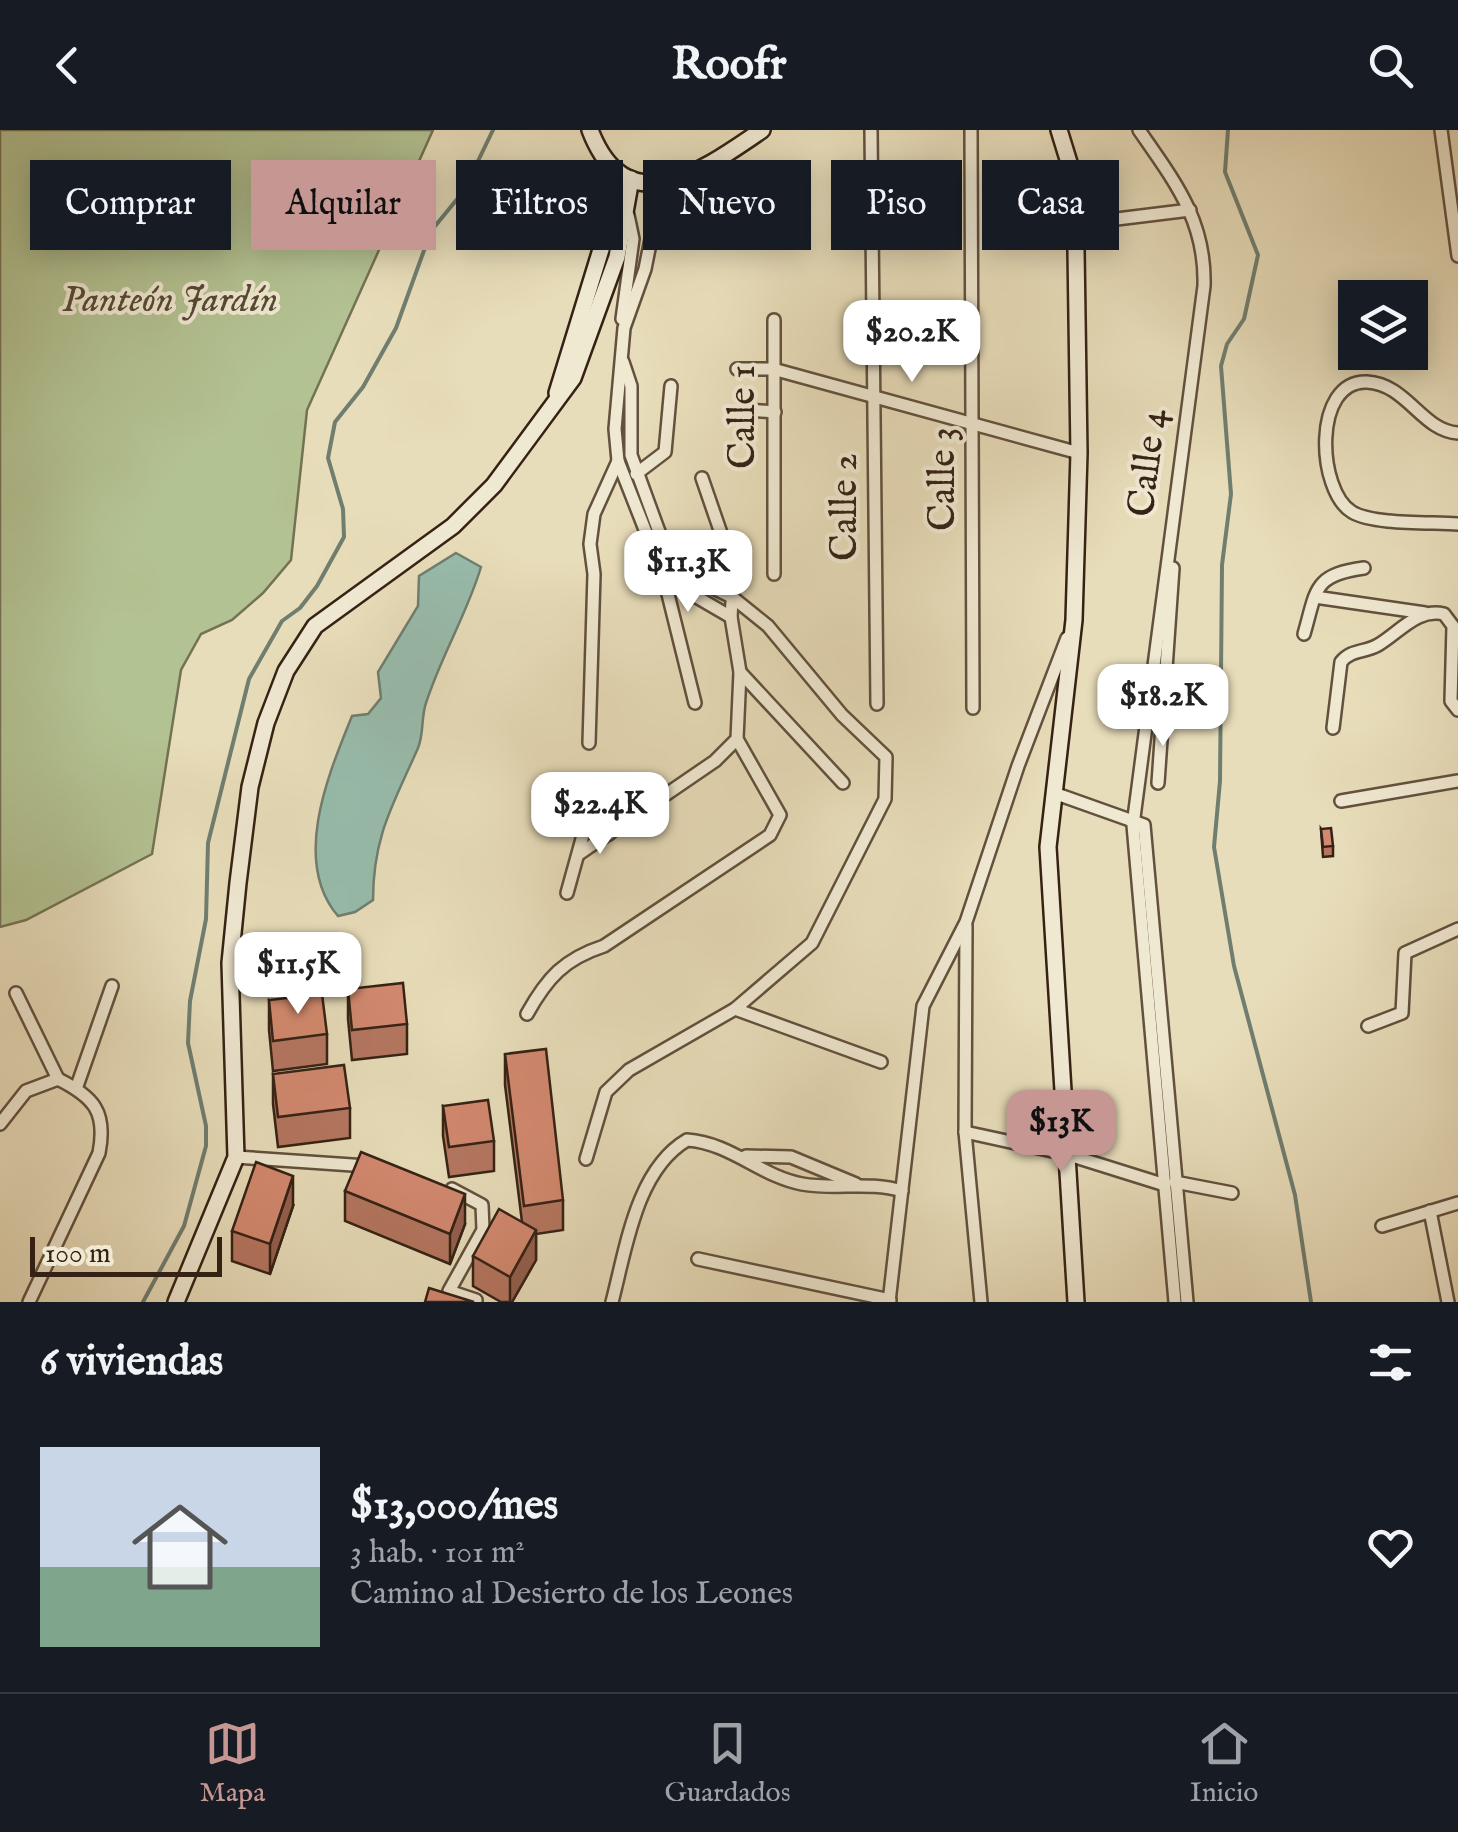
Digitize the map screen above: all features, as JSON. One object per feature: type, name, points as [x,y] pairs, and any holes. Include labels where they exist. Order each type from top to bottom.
[{"type":"street","points":[[590,130],[596,145],[624,175],[643,180]]},
{"type":"street","points":[[716,160],[762,130]]},
{"type":"street","name":"Calle 2","points":[[871,130],[877,704]]},
{"type":"street","name":"Calle 3","points":[[970,130],[973,708]]},
{"type":"street","points":[[1059,130],[1071,160]]},
{"type":"street","name":"Calle 4","points":[[1140,130],[1190,210],[1205,250],[1204,286],[1134,819],[1170,1184],[1186,1302]]},
{"type":"street","points":[[1440,130],[1458,256]]},
{"type":"street","points":[[624,175],[633,239],[621,315],[624,328],[616,429],[618,461],[664,578],[694,704]]},
{"type":"street","points":[[555,402],[624,175]]},
{"type":"street","points":[[176,1302],[236,1157],[230,963],[236,899],[250,787],[266,723],[286,671],[315,626],[453,526],[494,484],[555,402],[586,350],[617,257],[627,209]]},
{"type":"street","points":[[1119,219],[1190,210]]},
{"type":"street","points":[[624,328],[649,250]]},
{"type":"street","points":[[1076,250],[1079,453],[1074,620],[1054,794],[1049,904],[1076,1302]]},
{"type":"street","name":"Calle 1","points":[[774,320],[774,574]]},
{"type":"street","points":[[586,1159],[606,1092],[628,1070],[735,1010],[812,942],[885,799],[888,776],[886,757],[755,616],[732,597],[693,578],[669,559],[631,455],[631,386],[623,362]]},
{"type":"street","points":[[737,369],[772,369],[1079,453]]},
{"type":"street","points":[[1458,433],[1435,426],[1412,402],[1369,382],[1350,384],[1337,394],[1327,432],[1332,485],[1352,512],[1373,518],[1458,524]]},
{"type":"street","points":[[636,474],[665,452],[671,386]]},
{"type":"street","points":[[749,410],[775,412]]},
{"type":"street","points":[[589,742],[594,574],[590,544],[594,514],[618,461],[631,455]]},
{"type":"street","points":[[527,1014],[544,985],[567,962],[604,946],[770,835],[780,816],[737,739],[740,672],[731,618],[734,570],[702,478]]},
{"type":"street","points":[[1158,783],[1173,574],[1168,559]]},
{"type":"street","points":[[1304,634],[1322,579],[1332,572],[1364,568]]},
{"type":"street","points":[[664,578],[731,618],[755,616]]},
{"type":"street","points":[[1315,596],[1444,614],[1454,626],[1452,700],[1458,710]]},
{"type":"street","points":[[1333,728],[1341,662],[1354,651],[1377,646],[1425,613]]},
{"type":"street","points":[[698,1259],[890,1301],[922,1006],[966,922],[1018,766],[1074,620]]},
{"type":"street","points":[[740,672],[842,783]]},
{"type":"street","points":[[580,854],[714,761],[737,739]]},
{"type":"street","points":[[1341,800],[1458,781]]},
{"type":"street","points":[[1054,794],[1134,819]]},
{"type":"street","points":[[567,893],[590,810],[610,834]]},
{"type":"street","points":[[966,922],[965,1132],[981,1302]]},
{"type":"street","points":[[1368,1026],[1402,1012],[1405,953],[1458,929]]},
{"type":"street","points":[[68,1084],[112,986]]},
{"type":"street","points":[[16,993],[68,1084],[99,1110],[104,1130],[99,1153],[29,1302]]},
{"type":"street","points":[[735,1010],[881,1062]]},
{"type":"street","points":[[0,1124],[10,1105],[26,1091],[68,1084]]},
{"type":"street","points":[[965,1132],[1066,1154],[1170,1184],[1232,1193]]},
{"type":"street","points":[[612,1302],[642,1200],[676,1147],[687,1140],[746,1156],[770,1173],[797,1182],[856,1184],[902,1191]]},
{"type":"street","points":[[746,1156],[775,1154],[856,1184]]},
{"type":"street","points":[[236,1157],[380,1168]]},
{"type":"street","points":[[797,1182],[802,1161]]},
{"type":"street","points":[[430,1181],[482,1205],[483,1230],[449,1291],[476,1300]]},
{"type":"street","name":"Calle 4","points":[[1170,1184],[1176,1302]]},
{"type":"street","points":[[1382,1226],[1458,1203]]},
{"type":"street","points":[[1430,1212],[1448,1302]]},
{"type":"green space","name":"Panteón Jardín","points":[[0,130],[433,130],[420,160],[251,160],[251,250],[379,250],[307,410],[291,560],[263,593],[232,620],[201,634],[181,670],[152,854],[26,920],[0,927]]},
{"type":"shaded area","points":[[456,553],[481,567],[424,708],[420,743],[386,821],[377,857],[373,900],[355,912],[338,916],[324,894],[317,870],[316,844],[325,790],[352,716],[368,714],[381,698],[378,672],[418,606],[419,576]]},
{"type":"building","points":[[1331,828],[1333,846],[1323,847],[1321,829]]},
{"type":"building","points":[[403,983],[407,1024],[352,1030],[348,989]]},
{"type":"building","points":[[322,994],[327,1034],[273,1041],[269,1000]]},
{"type":"building","points":[[546,1049],[563,1200],[524,1206],[505,1054]]},
{"type":"building","points":[[344,1065],[350,1108],[278,1117],[273,1074]]},
{"type":"building","points":[[488,1100],[494,1141],[449,1147],[443,1106]]},
{"type":"building","points":[[361,1152],[465,1194],[450,1234],[345,1191]]},
{"type":"building","points":[[256,1162],[293,1176],[270,1244],[232,1231]]},
{"type":"building","points":[[499,1209],[536,1230],[510,1277],[473,1256]]},
{"type":"building","points":[[429,1288],[474,1302],[425,1302]]},
{"type":"waterway","points":[[143,1302],[184,1226],[206,1146],[206,1126],[188,1043],[190,1001],[206,919],[208,843],[249,679],[282,621],[300,608],[317,586],[344,537],[343,509],[328,458],[335,422],[363,387],[396,328],[431,231],[463,192],[493,130]]},
{"type":"waterway","points":[[1228,130],[1225,172],[1258,255],[1244,319],[1227,344],[1221,366],[1231,494],[1222,565],[1220,781],[1214,847],[1234,966],[1295,1195],[1311,1302]]}]
